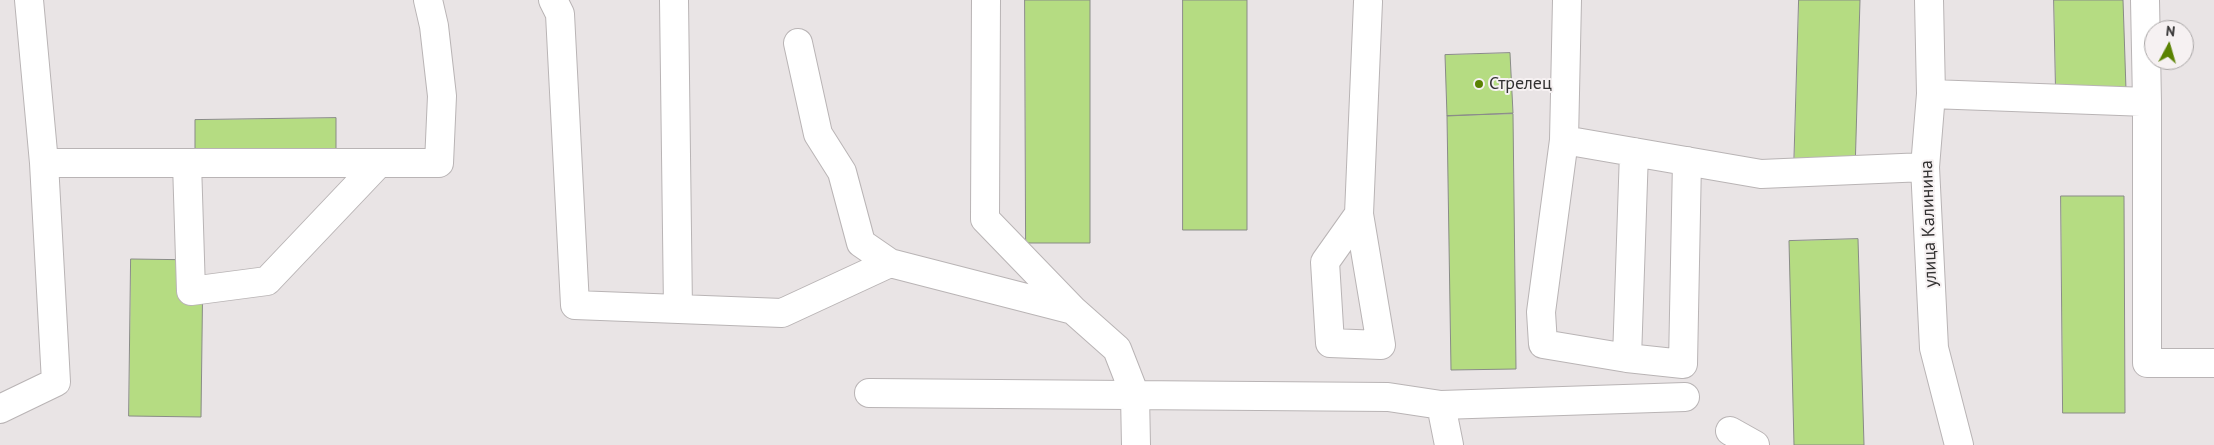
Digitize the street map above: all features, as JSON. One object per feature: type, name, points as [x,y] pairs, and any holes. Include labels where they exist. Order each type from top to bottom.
[{"type":"street","points":[[0,409],[56,382],[44,163],[29,0]]},
{"type":"street","points":[[44,163],[439,163],[442,96],[434,26],[428,0]]},
{"type":"street","points":[[553,0],[560,14],[575,305],[782,313],[890,263]]},
{"type":"street","points":[[674,0],[678,309]]},
{"type":"street","points":[[986,0],[985,219],[1073,310],[1117,348],[1135,395],[1136,445]]},
{"type":"street","points":[[1567,0],[1564,140],[1541,312],[1543,344],[1627,358],[1683,364],[1688,161]]},
{"type":"street","name":"улица Калинина","points":[[1929,0],[1931,94],[1925,167],[1934,348],[1959,445]]},
{"type":"street","points":[[2145,0],[2147,363],[2214,363]]},
{"type":"street","points":[[1359,214],[1367,1]]},
{"type":"street","points":[[798,43],[818,134],[842,172],[861,243],[890,263],[1073,310]]},
{"type":"street","points":[[1931,94],[2147,102]]},
{"type":"street","points":[[1564,140],[1761,174],[1925,167]]},
{"type":"street","points":[[1627,358],[1634,152]]},
{"type":"street","points":[[186,163],[191,291],[267,281],[379,163]]},
{"type":"street","points":[[869,392],[1388,397],[1441,405],[1685,397]]},
{"type":"street","points":[[1441,405],[1449,445]]},
{"type":"street","points":[[1730,432],[1755,445]]},
{"type":"building","points":[[1025,0],[1090,0],[1090,243],[1026,243]]},
{"type":"building","points":[[1183,0],[1247,0],[1247,230],[1183,230]]},
{"type":"building","points":[[1799,0],[1860,0],[1855,172],[1794,171]]},
{"type":"building","points":[[2054,0],[2123,0],[2126,90],[2056,92]]},
{"type":"building","name":"Стрелец","points":[[1510,53],[1513,113],[1447,116],[1445,55]]},
{"type":"building","points":[[1513,114],[1516,369],[1451,370],[1447,116]]},
{"type":"building","points":[[336,118],[336,173],[195,174],[195,120]]},
{"type":"building","points":[[2061,196],[2124,196],[2125,413],[2063,413]]},
{"type":"building","points":[[1858,239],[1864,445],[1794,445],[1789,241]]},
{"type":"building","points":[[131,259],[203,260],[201,417],[129,416]]},
{"type":"place","name":"Стрелец","points":[[1479,84]]}]
